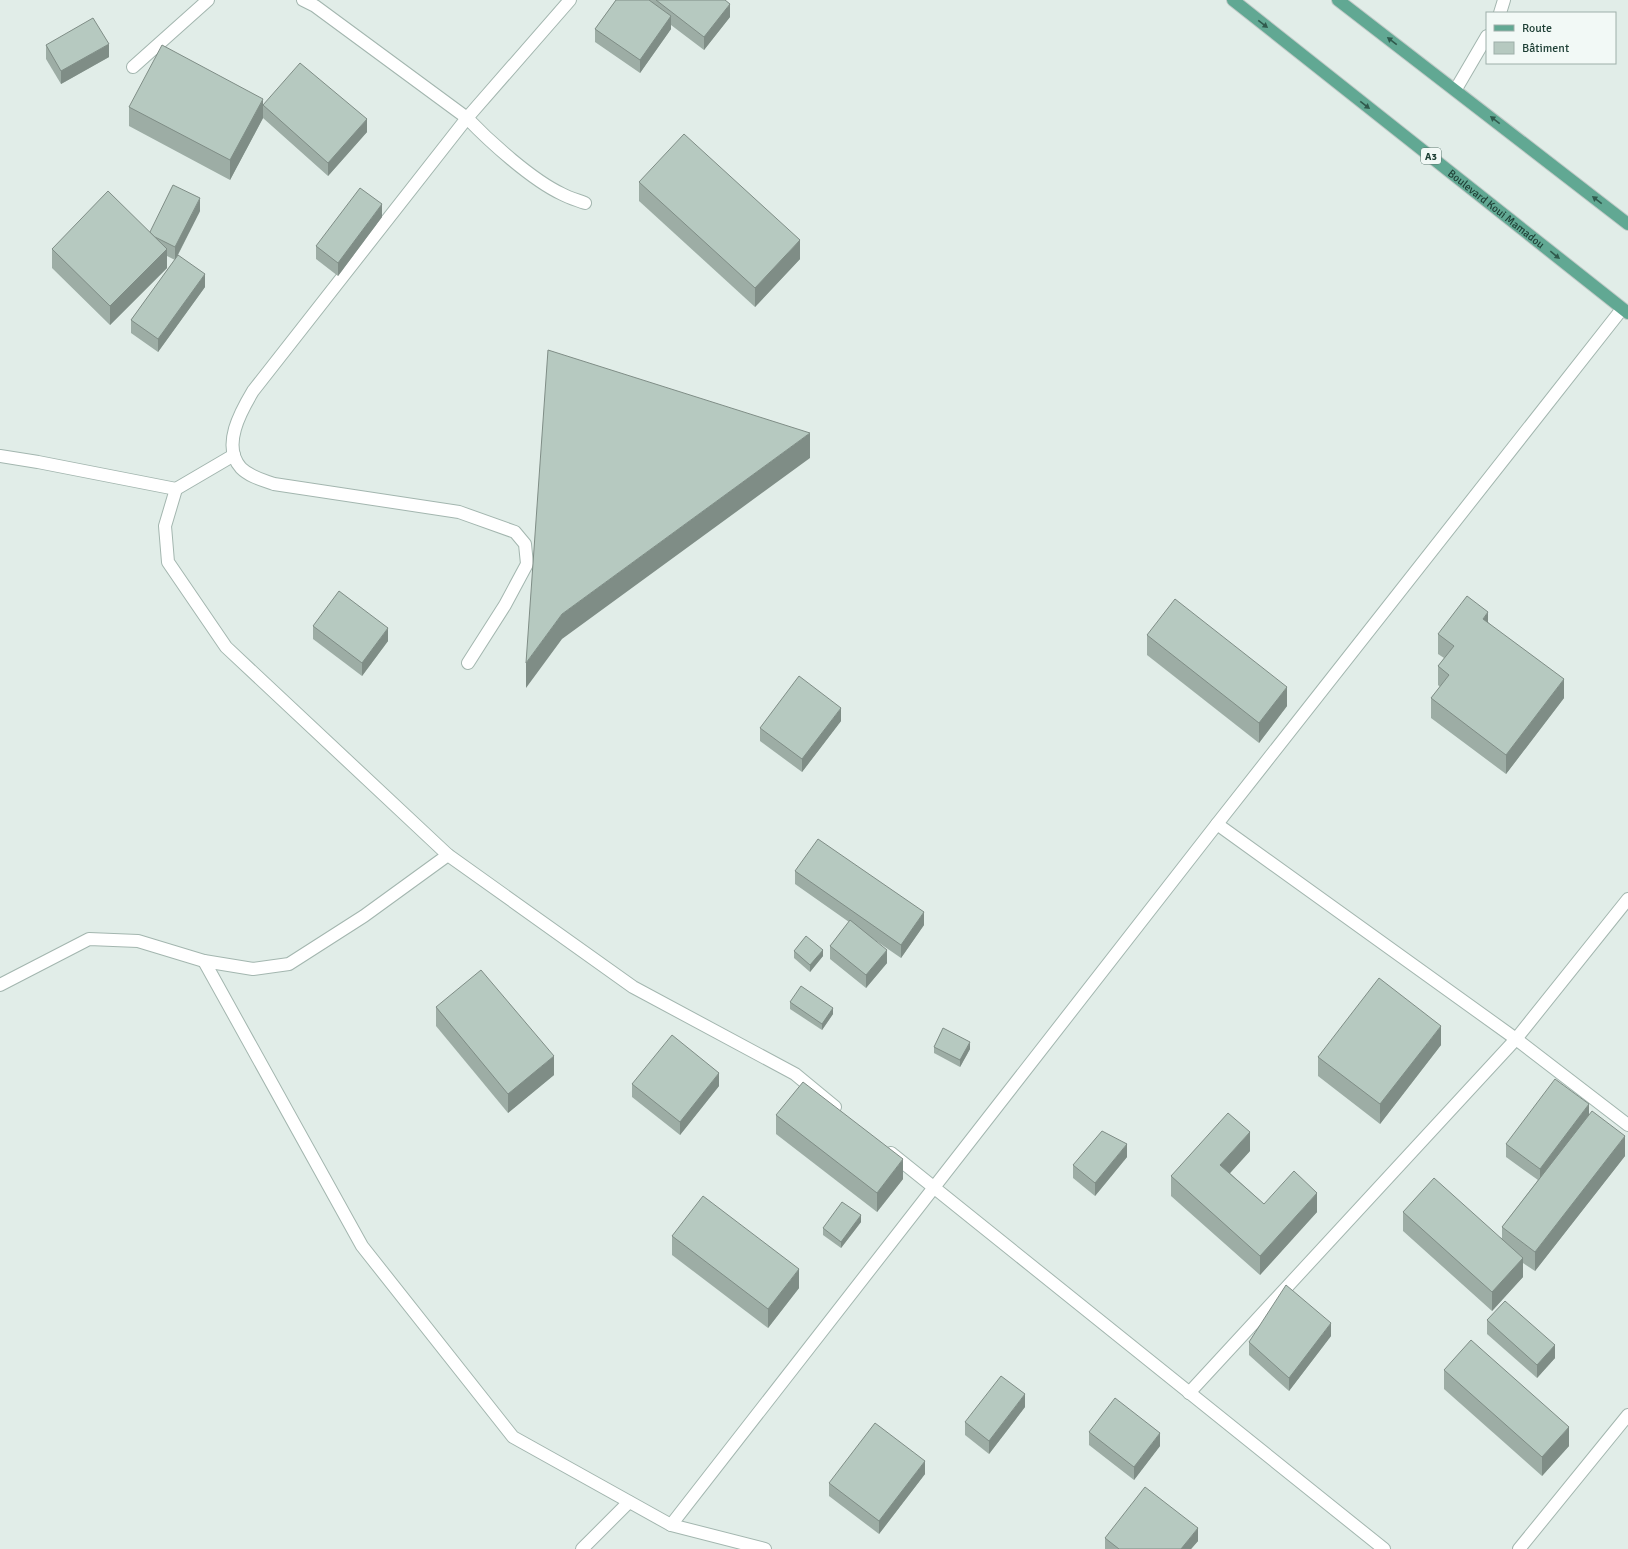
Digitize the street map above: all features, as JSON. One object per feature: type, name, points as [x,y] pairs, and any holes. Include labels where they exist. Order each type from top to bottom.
[{"type":"main road","name":"Boulevard Koui Mamadou","points":[[1233,0],[1625,311]]},
{"type":"main road","points":[[1338,0],[1456,89],[1628,224]]},
{"type":"street","points":[[133,67],[208,0]]},
{"type":"street","points":[[303,0],[321,11],[467,118],[481,133],[527,171],[561,194],[585,203]]},
{"type":"street","points":[[468,663],[505,605],[527,564],[525,544],[514,532],[459,512],[274,484],[254,477],[241,468],[234,455],[233,437],[239,415],[253,391],[467,118],[570,0]]},
{"type":"street","points":[[1500,12],[1504,0]]},
{"type":"street","points":[[1456,89],[1486,38]]},
{"type":"street","points":[[671,1525],[1216,824],[1625,311]]},
{"type":"street","points":[[0,456],[176,489],[234,455]]},
{"type":"street","points":[[176,489],[165,526],[168,562],[226,647],[448,855],[633,987],[795,1074],[843,1114]]},
{"type":"street","points":[[1216,824],[1516,1039],[1628,1125]]},
{"type":"street","points":[[0,985],[89,939],[138,941],[204,961],[253,969],[289,964],[364,916],[448,855]]},
{"type":"street","points":[[1189,1393],[1516,1039],[1628,899]]},
{"type":"street","points":[[204,961],[362,1246],[514,1437],[671,1525],[765,1549]]},
{"type":"street","points":[[879,1143],[933,1188],[1384,1549]]},
{"type":"street","points":[[1519,1549],[1628,1415]]},
{"type":"street","points":[[582,1549],[629,1502]]},
{"type":"building","points":[[616,0],[649,0],[671,16],[640,60],[595,29]]},
{"type":"building","points":[[656,0],[725,0],[730,4],[704,37]]},
{"type":"building","points":[[93,18],[109,44],[61,71],[46,45]]},
{"type":"building","points":[[162,45],[263,99],[230,160],[129,107]]},
{"type":"building","points":[[300,63],[367,119],[328,163],[263,105]]},
{"type":"building","points":[[684,134],[800,240],[755,288],[639,182]]},
{"type":"building","points":[[173,185],[200,198],[175,247],[155,237],[150,232]]},
{"type":"building","points":[[360,188],[382,204],[338,263],[316,246]]},
{"type":"building","points":[[108,191],[167,249],[110,306],[52,249]]},
{"type":"building","points":[[178,255],[205,274],[158,339],[131,320]]},
{"type":"building","points":[[548,350],[810,433],[562,614],[526,663]]},
{"type":"building","points":[[339,591],[388,628],[362,663],[313,626]]},
{"type":"building","points":[[1467,596],[1488,612],[1483,619],[1564,679],[1506,755],[1431,698],[1449,675],[1438,666],[1454,646],[1438,634]]},
{"type":"building","points":[[1175,599],[1287,687],[1259,723],[1147,635]]},
{"type":"building","points":[[799,676],[841,708],[802,759],[760,728]]},
{"type":"building","points":[[818,839],[924,912],[901,945],[795,871]]},
{"type":"building","points":[[850,920],[887,950],[866,975],[830,946]]},
{"type":"building","points":[[806,936],[823,950],[810,965],[794,951]]},
{"type":"building","points":[[481,970],[554,1056],[508,1094],[436,1007]]},
{"type":"building","points":[[1379,978],[1441,1026],[1380,1104],[1318,1057]]},
{"type":"building","points":[[801,986],[833,1008],[822,1024],[790,1002]]},
{"type":"building","points":[[943,1028],[970,1042],[960,1060],[934,1047]]},
{"type":"building","points":[[672,1035],[719,1073],[680,1122],[632,1084]]},
{"type":"building","points":[[1555,1079],[1589,1104],[1540,1169],[1506,1144]]},
{"type":"building","points":[[803,1082],[903,1159],[877,1193],[776,1115]]},
{"type":"building","points":[[1592,1111],[1625,1136],[1535,1252],[1502,1227]]},
{"type":"building","points":[[1228,1113],[1250,1132],[1220,1165],[1264,1204],[1294,1171],[1317,1193],[1260,1256],[1171,1176]]},
{"type":"building","points":[[1102,1131],[1127,1144],[1095,1183],[1073,1165]]},
{"type":"building","points":[[1434,1178],[1523,1258],[1492,1292],[1403,1212]]},
{"type":"building","points":[[703,1196],[799,1269],[768,1309],[672,1236]]},
{"type":"building","points":[[842,1202],[861,1215],[841,1242],[823,1228]]},
{"type":"building","points":[[1286,1285],[1331,1323],[1289,1378],[1249,1342]]},
{"type":"building","points":[[1505,1301],[1555,1345],[1537,1365],[1487,1320]]},
{"type":"building","points":[[1471,1340],[1569,1427],[1542,1457],[1444,1370]]},
{"type":"building","points":[[1001,1376],[1025,1394],[989,1441],[965,1422]]},
{"type":"building","points":[[1115,1398],[1160,1433],[1134,1467],[1089,1432]]},
{"type":"building","points":[[875,1423],[925,1461],[879,1521],[829,1483]]},
{"type":"building","points":[[1145,1487],[1198,1528],[1181,1549],[1119,1549],[1105,1538]]}]
